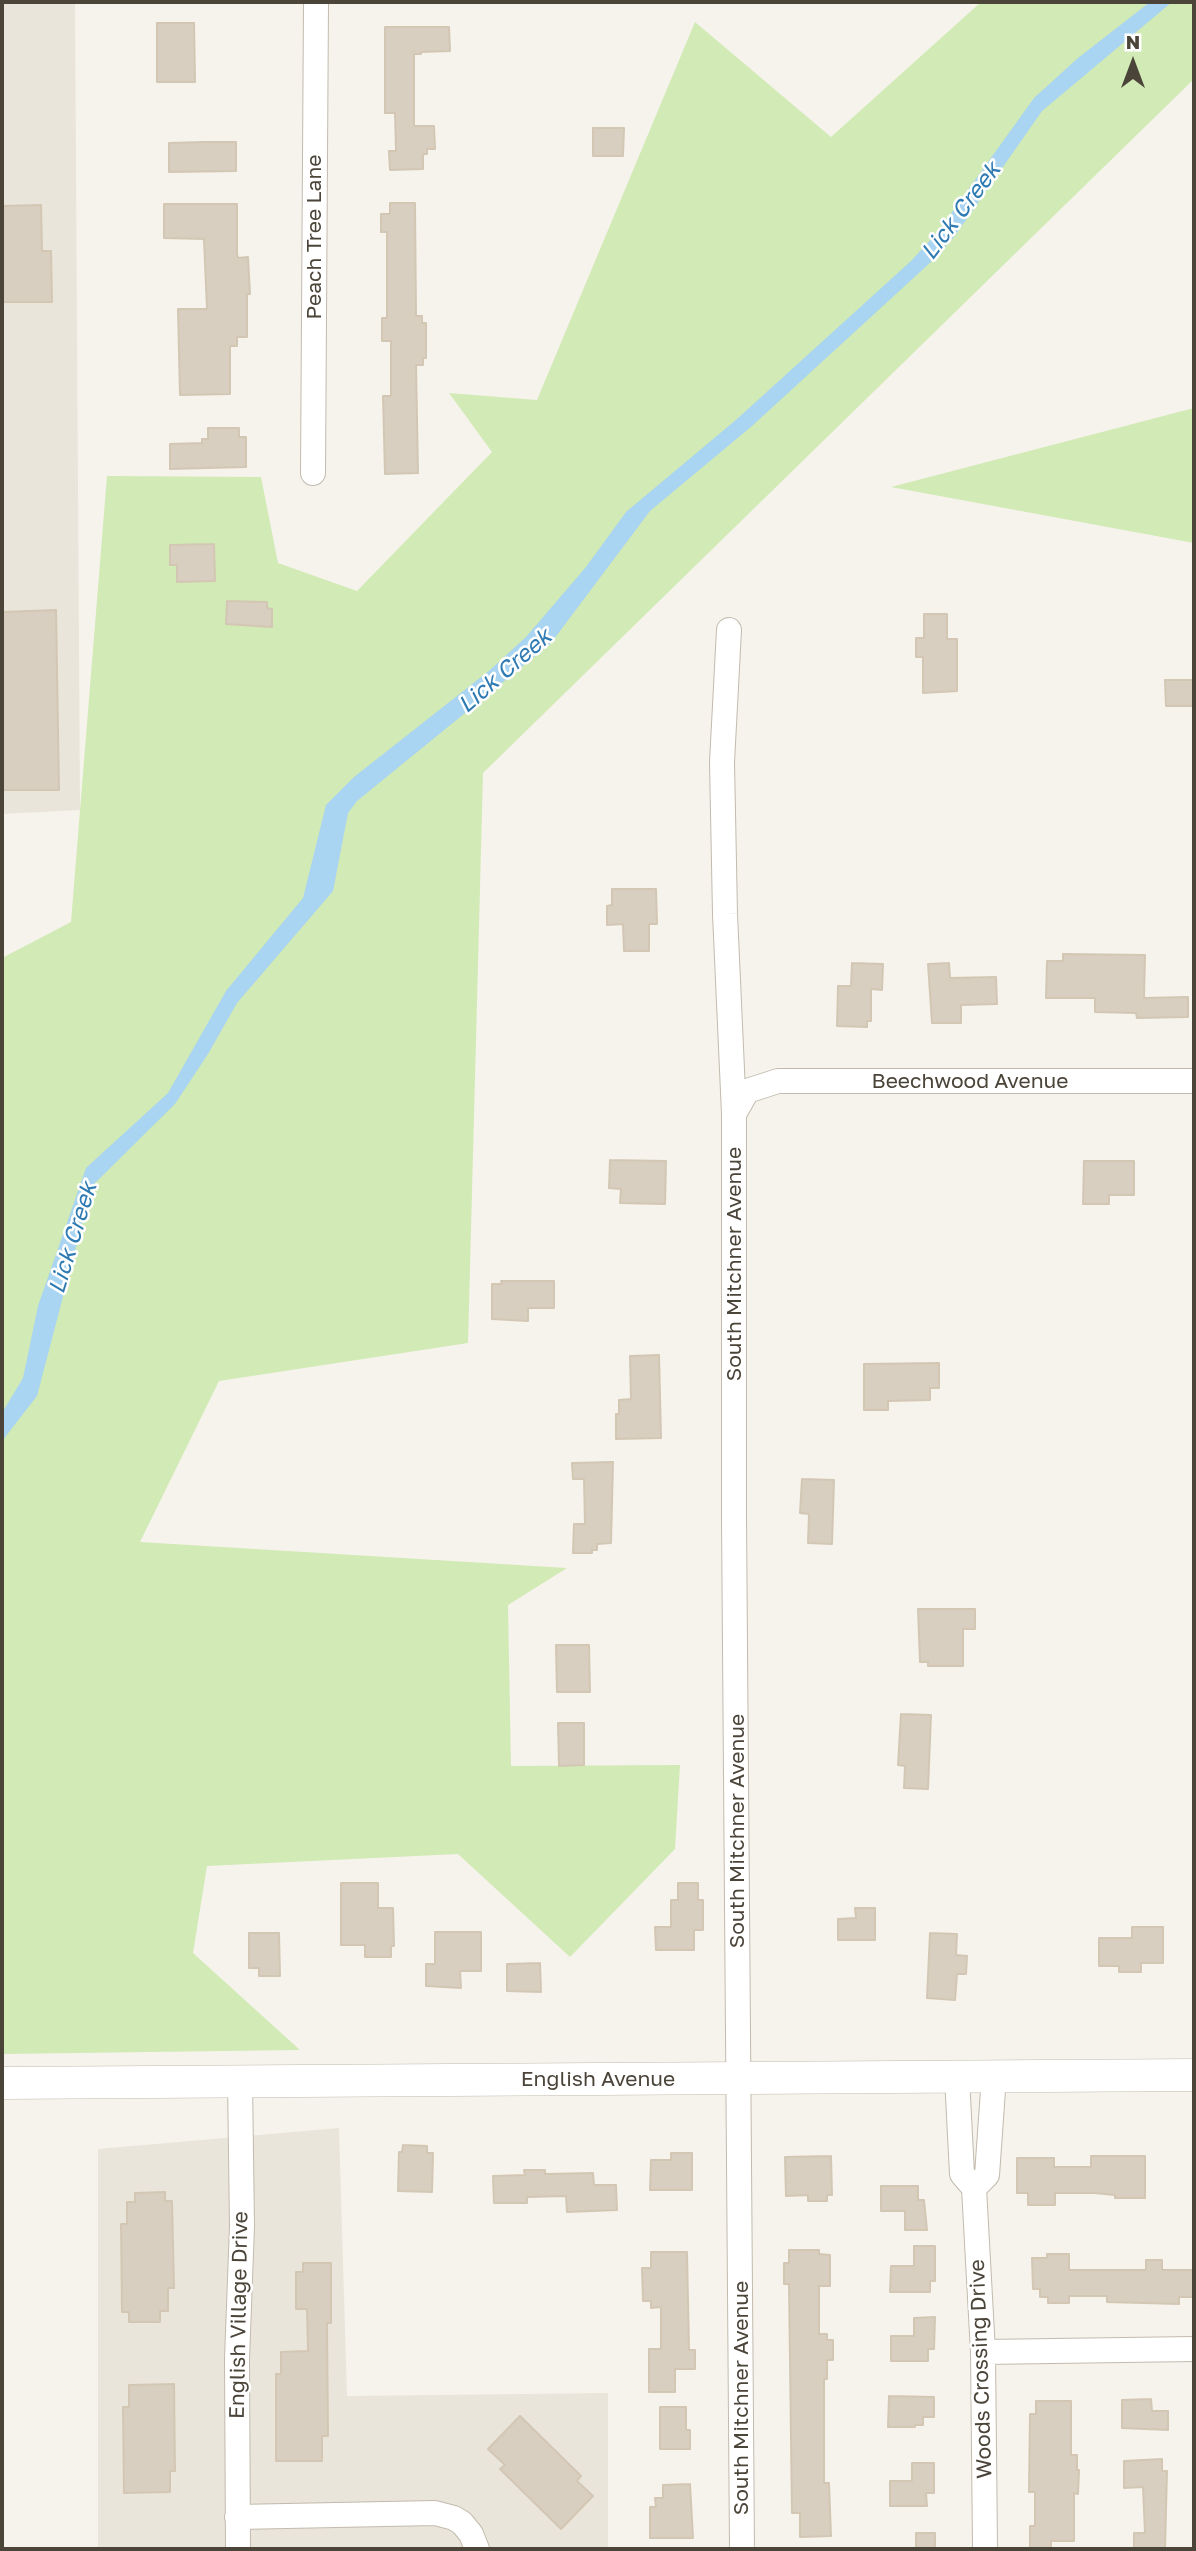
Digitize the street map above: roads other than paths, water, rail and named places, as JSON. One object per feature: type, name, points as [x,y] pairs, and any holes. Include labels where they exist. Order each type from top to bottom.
[{"type":"street","name":"Peach Tree Lane","points":[[313,473],[316,2]]},
{"type":"street","name":"South Mitchner Avenue","points":[[729,630],[722,762],[725,914],[734,1114],[734,1518],[743,2549]]},
{"type":"street","name":"Beechwood Avenue","points":[[747,1091],[778,1081],[1194,1081]]},
{"type":"street","name":"South Mitchner Avenue","points":[[734,1114],[747,1091]]},
{"type":"street","name":"English Avenue","points":[[2,2083],[1194,2075]]},
{"type":"street","name":"Woods Crossing Drive","points":[[974,2189],[987,2175],[993,2076]]},
{"type":"street","name":"Woods Crossing Drive","points":[[957,2077],[962,2174],[974,2189],[983,2352],[985,2549]]},
{"type":"street","name":"English Village Drive","points":[[238,2549],[237,2359],[242,2226],[240,2081]]},
{"type":"street","points":[[983,2352],[1194,2349]]},
{"type":"street","points":[[237,2517],[435,2513],[462,2523],[471,2534],[477,2549]]},
{"type":"water","name":"Lick Creek","points":[[1150,2],[1172,2],[1042,111],[954,237],[932,261],[752,426],[650,511],[551,643],[357,801],[348,813],[333,891],[237,1003],[175,1104],[92,1186],[37,1396],[2,1441],[2,1413],[23,1378],[38,1306],[86,1168],[168,1093],[226,991],[303,898],[326,805],[354,777],[490,670],[526,637],[586,567],[626,512],[737,419],[911,261],[937,233],[1034,98],[1078,58]]}]
